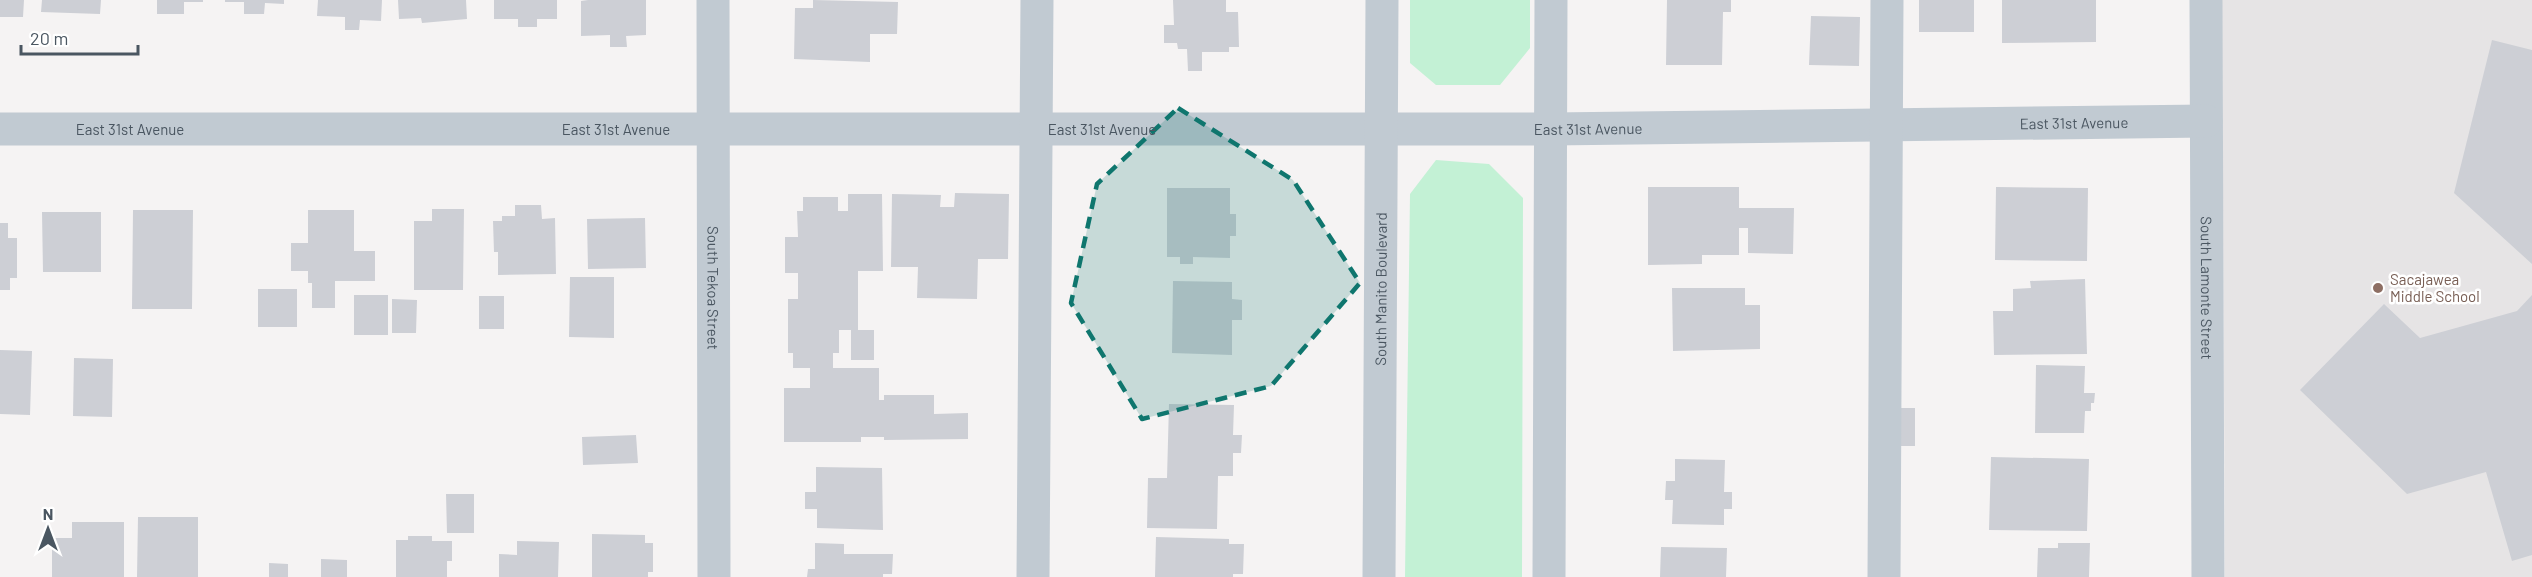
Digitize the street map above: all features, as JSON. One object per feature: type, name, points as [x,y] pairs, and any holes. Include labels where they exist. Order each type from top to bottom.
[{"type":"street","name":"South Tekoa Street","points":[[713,0],[714,577]]},
{"type":"street","points":[[1033,577],[1037,0]]},
{"type":"street","name":"South Manito Boulevard","points":[[1379,577],[1382,0]]},
{"type":"street","points":[[1549,577],[1551,0]]},
{"type":"street","points":[[1884,577],[1887,0]]},
{"type":"street","name":"South Lamonte Street","points":[[2206,0],[2208,577]]},
{"type":"street","name":"East 31st Avenue","points":[[0,129],[1381,130],[2206,121]]},
{"type":"highlighted area","points":[[1178,108],[1293,180],[1360,283],[1271,386],[1142,419],[1071,303],[1097,184]]},
{"type":"shaded area","name":"Sacajawea Middle School","points":[[2222,0],[2532,0],[2532,577],[2225,577]]},
{"type":"green space","points":[[1410,0],[1530,0],[1530,48],[1500,85],[1436,85],[1410,63]]},
{"type":"green space","points":[[1436,160],[1489,164],[1523,198],[1522,577],[1405,577],[1410,194]]},
{"type":"building","points":[[0,0],[24,0],[23,17],[0,17]]},
{"type":"building","points":[[42,0],[101,0],[100,14],[41,12]]},
{"type":"building","points":[[157,0],[203,0],[203,2],[184,2],[184,14],[157,14]]},
{"type":"building","points":[[225,0],[284,0],[284,4],[265,3],[264,14],[244,14],[244,2],[225,2]]},
{"type":"building","points":[[318,0],[382,0],[381,21],[360,20],[359,30],[345,30],[345,17],[317,16]]},
{"type":"building","points":[[398,0],[466,0],[467,19],[422,23],[421,18],[399,19]]},
{"type":"building","points":[[494,0],[557,0],[557,19],[537,19],[537,27],[518,27],[518,19],[494,19]]},
{"type":"building","points":[[646,0],[646,35],[626,36],[627,47],[610,47],[610,35],[581,36],[581,1]]},
{"type":"building","points":[[813,0],[898,2],[897,34],[870,34],[870,62],[794,59],[795,8],[813,8]]},
{"type":"building","points":[[1173,0],[1226,0],[1226,12],[1238,12],[1239,47],[1229,47],[1229,52],[1202,52],[1202,71],[1188,71],[1187,49],[1178,49],[1177,43],[1164,43],[1164,25],[1174,25]]},
{"type":"building","points":[[1667,0],[1731,0],[1731,12],[1723,12],[1722,65],[1666,65]]},
{"type":"building","points":[[1919,0],[1974,0],[1974,32],[1919,32]]},
{"type":"building","points":[[2002,0],[2096,0],[2096,42],[2002,43]]},
{"type":"building","points":[[1811,16],[1860,17],[1859,66],[1809,65]]},
{"type":"building","name":"Sacajawea Middle School","points":[[2492,40],[2532,50],[2532,264],[2454,193]]},
{"type":"building","points":[[1648,187],[1739,187],[1739,208],[1794,208],[1793,254],[1748,253],[1748,228],[1739,228],[1739,255],[1702,255],[1702,264],[1648,265]]},
{"type":"building","points":[[1996,187],[2088,188],[2087,261],[1995,260]]},
{"type":"building","points":[[1167,188],[1230,188],[1230,214],[1236,214],[1236,236],[1230,236],[1230,258],[1193,257],[1193,264],[1180,264],[1180,257],[1167,257]]},
{"type":"building","points":[[955,193],[1009,194],[1008,259],[978,259],[977,299],[917,298],[918,267],[891,267],[892,194],[941,195],[940,207],[954,207]]},
{"type":"building","points":[[848,194],[882,194],[883,271],[858,271],[858,330],[874,330],[874,360],[851,360],[851,330],[839,330],[839,353],[833,353],[833,368],[879,368],[879,400],[884,400],[884,395],[934,395],[934,414],[968,413],[968,439],[884,440],[884,437],[861,437],[861,442],[784,442],[784,388],[810,388],[810,368],[793,368],[793,353],[788,353],[788,299],[798,299],[798,273],[785,273],[785,237],[798,237],[797,211],[803,211],[803,197],[838,197],[838,211],[848,211]]},
{"type":"building","points":[[515,205],[541,205],[542,219],[555,218],[556,274],[498,275],[498,252],[494,252],[493,221],[502,221],[502,216],[515,216]]},
{"type":"building","points":[[432,209],[464,209],[463,290],[414,290],[414,221],[432,221]]},
{"type":"building","points":[[133,210],[193,210],[192,309],[132,309]]},
{"type":"building","points":[[308,210],[354,210],[354,251],[375,251],[375,281],[335,281],[335,308],[312,308],[312,283],[308,283],[308,271],[291,271],[291,243],[308,243]]},
{"type":"building","points":[[42,212],[101,212],[101,272],[43,272]]},
{"type":"building","points":[[645,218],[646,268],[588,269],[587,219]]},
{"type":"building","points":[[0,223],[8,223],[8,238],[17,238],[17,278],[10,278],[10,290],[0,290]]},
{"type":"building","points":[[570,277],[614,277],[614,338],[569,337]]},
{"type":"building","points":[[2085,279],[2087,354],[1994,355],[1993,311],[2013,311],[2013,289],[2031,288],[2030,281]]},
{"type":"building","points":[[1173,281],[1232,282],[1232,299],[1242,300],[1242,320],[1232,320],[1232,355],[1172,353]]},
{"type":"building","points":[[1672,288],[1745,288],[1745,305],[1760,305],[1760,349],[1673,351]]},
{"type":"building","points":[[258,289],[297,289],[297,327],[258,327]]},
{"type":"building","points":[[354,295],[388,295],[388,335],[354,335]]},
{"type":"building","name":"Sacajawea Middle School","points":[[2532,295],[2532,555],[2512,561],[2486,472],[2407,494],[2300,390],[2384,304],[2420,338],[2517,311]]},
{"type":"building","points":[[479,296],[504,296],[504,329],[479,329]]},
{"type":"building","points":[[392,299],[417,300],[416,333],[392,333]]},
{"type":"building","points":[[0,350],[32,351],[30,415],[0,414]]},
{"type":"building","points":[[74,358],[113,359],[112,417],[73,416]]},
{"type":"building","points":[[2036,365],[2085,366],[2084,393],[2095,393],[2091,411],[2085,411],[2084,433],[2035,433]]},
{"type":"building","points":[[1169,404],[1234,405],[1233,435],[1242,435],[1241,453],[1233,453],[1233,476],[1218,476],[1217,529],[1147,528],[1148,478],[1167,478]]},
{"type":"building","points":[[1890,408],[1915,408],[1915,446],[1890,446]]},
{"type":"building","points":[[636,435],[638,463],[583,465],[582,437]]},
{"type":"building","points":[[1991,457],[2089,459],[2087,531],[1989,530]]},
{"type":"building","points":[[1675,459],[1725,460],[1724,492],[1732,492],[1732,509],[1724,509],[1724,525],[1672,524],[1673,500],[1665,500],[1666,481],[1675,481]]},
{"type":"building","points":[[816,467],[882,468],[883,530],[817,528],[817,509],[805,509],[805,492],[816,492]]},
{"type":"building","points":[[446,494],[474,494],[474,533],[447,533]]},
{"type":"building","points":[[138,517],[198,517],[198,577],[137,577]]},
{"type":"building","points":[[72,522],[124,522],[124,577],[52,577],[52,546],[55,546],[55,538],[72,538]]},
{"type":"building","points":[[592,534],[645,535],[645,543],[653,543],[653,572],[648,572],[648,577],[592,577]]},
{"type":"building","points":[[408,536],[432,536],[432,541],[452,541],[452,561],[447,561],[447,577],[396,577],[396,540],[408,540]]},
{"type":"building","points":[[1156,537],[1229,539],[1229,544],[1244,544],[1243,574],[1233,574],[1233,577],[1155,577]]},
{"type":"building","points":[[517,541],[559,542],[558,577],[499,577],[499,554],[517,555]]},
{"type":"building","points":[[815,543],[844,544],[844,554],[893,554],[892,574],[883,574],[883,577],[807,577],[808,569],[815,569]]},
{"type":"building","points":[[2058,543],[2090,543],[2089,577],[2037,577],[2038,548],[2058,548]]},
{"type":"building","points":[[1661,547],[1727,548],[1726,577],[1660,577]]},
{"type":"building","points":[[321,559],[347,560],[347,577],[321,577]]},
{"type":"building","points":[[269,563],[288,564],[288,577],[269,577]]},
{"type":"place","name":"Sacajawea Middle School","points":[[2378,288]]}]
